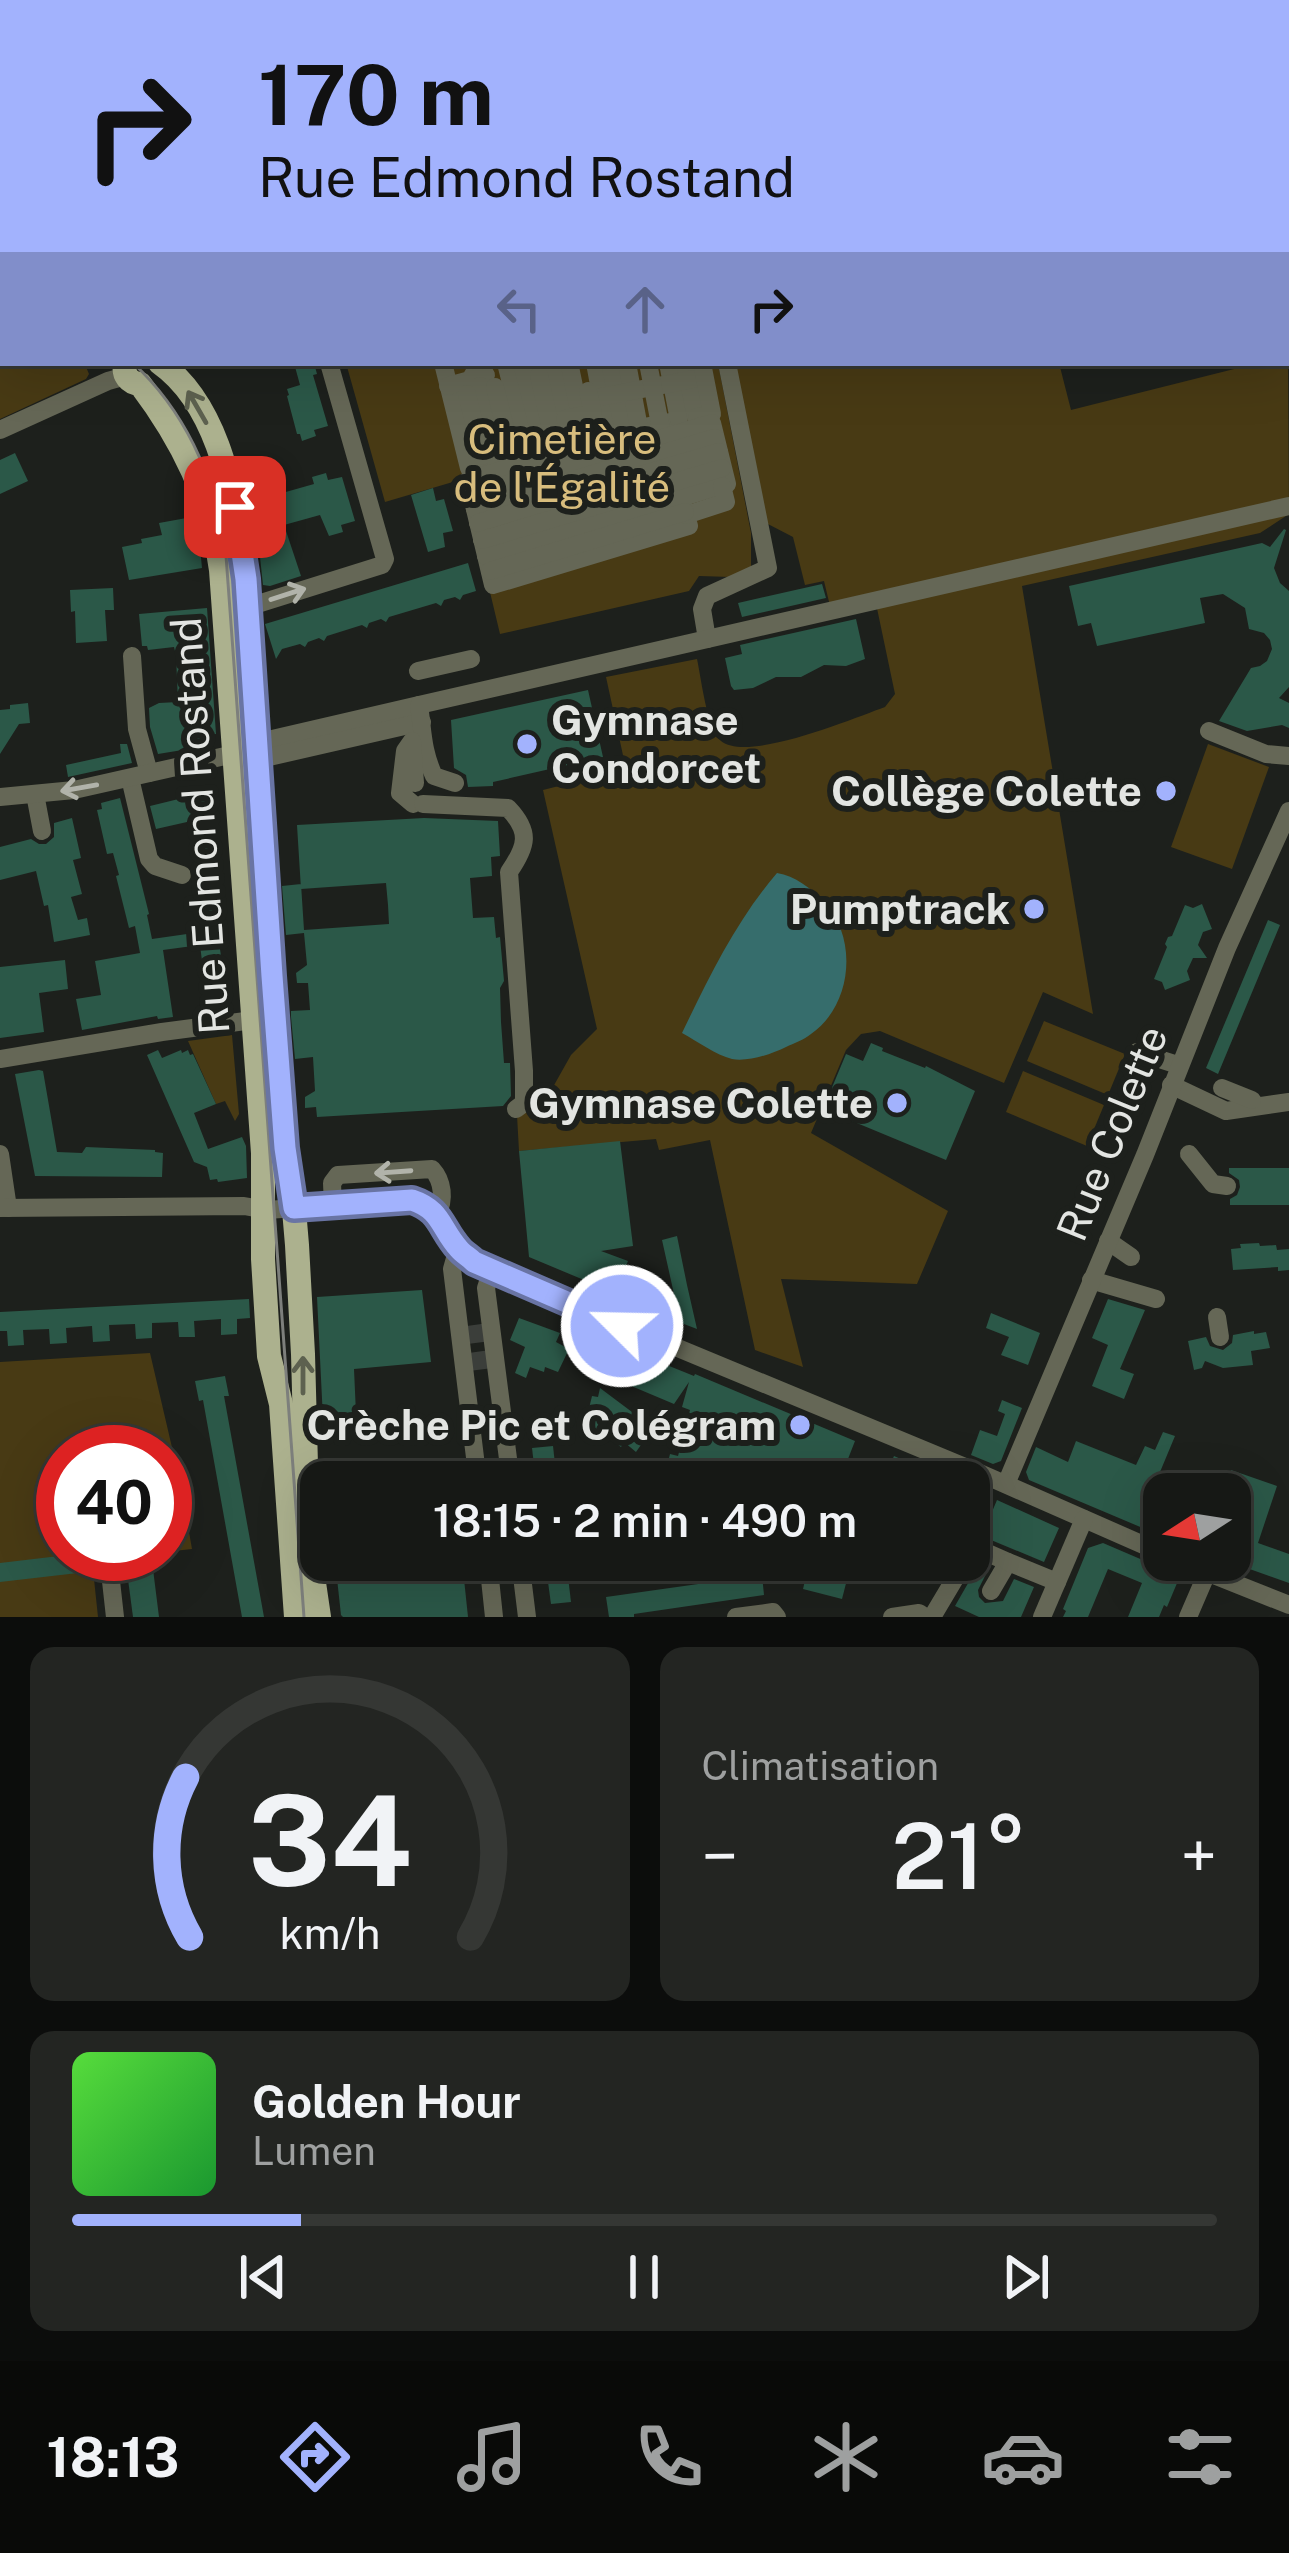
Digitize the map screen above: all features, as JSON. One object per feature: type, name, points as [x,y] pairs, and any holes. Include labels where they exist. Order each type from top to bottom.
[{"type":"main road","points":[[126,370],[147,382],[159,366]]},
{"type":"main road","name":"Rue Edmond Rostand","points":[[164,366],[189,393],[219,453],[239,527],[248,607],[262,1210],[269,1356],[281,1404],[296,1617]]},
{"type":"main road","name":"Rue Edmond Rostand","points":[[126,370],[184,449],[212,520],[221,570],[249,753],[294,1208],[306,1465],[319,1617]]},
{"type":"street","points":[[248,607],[382,565],[385,559],[330,366]]},
{"type":"street","points":[[466,366],[507,371],[552,399],[601,469]]},
{"type":"street","points":[[597,366],[617,394]]},
{"type":"street","points":[[611,366],[617,394]]},
{"type":"street","points":[[601,469],[626,366]]},
{"type":"street","points":[[706,638],[702,609],[706,596],[768,568],[728,366]]},
{"type":"street","points":[[0,430],[126,370]]},
{"type":"street","points":[[488,416],[507,371]]},
{"type":"street","points":[[488,416],[507,371]]},
{"type":"street","points":[[507,371],[601,469]]},
{"type":"street","points":[[507,371],[601,469]]},
{"type":"street","points":[[507,371],[469,469],[601,469],[719,461]]},
{"type":"street","points":[[617,394],[682,374]]},
{"type":"street","points":[[480,532],[712,414],[682,374]]},
{"type":"street","points":[[480,532],[601,469],[682,374]]},
{"type":"street","points":[[488,416],[601,469]]},
{"type":"street","points":[[488,416],[601,469],[726,502],[719,461]]},
{"type":"street","points":[[480,532],[468,480],[719,461]]},
{"type":"street","points":[[480,532],[601,469]]},
{"type":"street","points":[[0,797],[74,790],[416,723],[706,638],[1289,506]]},
{"type":"street","points":[[656,652],[667,658],[738,643]]},
{"type":"street","points":[[132,656],[149,859],[155,866],[182,875]]},
{"type":"street","points":[[418,671],[471,659]]},
{"type":"street","points":[[415,783],[416,723]]},
{"type":"street","points":[[416,723],[434,776],[455,783]]},
{"type":"street","points":[[416,723],[405,752],[400,793],[418,804],[508,808],[521,821],[526,836],[509,872],[524,1071],[524,1103],[516,1109]]},
{"type":"street","points":[[1209,731],[1266,754],[1284,756]]},
{"type":"street","points":[[1268,731],[1271,748],[1284,756]]},
{"type":"street","points":[[35,794],[42,831]]},
{"type":"street","name":"Rue Colette","points":[[1006,1484],[1227,948],[1282,843],[1289,812]]},
{"type":"street","points":[[0,1059],[254,1020]]},
{"type":"street","points":[[1138,1052],[1178,1066]]},
{"type":"street","points":[[1172,1085],[1226,1112],[1247,1104],[1289,1102]]},
{"type":"street","points":[[1222,1088],[1247,1104]]},
{"type":"street","points":[[0,1154],[4,1208],[244,1206],[262,1210],[412,1200],[437,1214],[458,1248],[474,1262],[1143,1545]]},
{"type":"street","points":[[1189,1154],[1214,1184],[1227,1186]]},
{"type":"street","points":[[333,1207],[332,1183],[338,1175],[432,1169],[439,1177],[442,1204],[437,1214]]},
{"type":"street","points":[[1108,1241],[1131,1257]]},
{"type":"street","points":[[458,1248],[452,1269],[475,1461]]},
{"type":"street","points":[[492,1270],[486,1288],[508,1461]]},
{"type":"street","points":[[1091,1280],[1156,1299]]},
{"type":"street","points":[[455,1292],[479,1289],[488,1301]]},
{"type":"street","points":[[474,1325],[488,1301]]},
{"type":"street","points":[[480,1370],[500,1399]]},
{"type":"street","points":[[1042,1617],[1084,1520]]},
{"type":"street","points":[[990,1554],[1057,1582]]},
{"type":"street","points":[[991,1591],[1008,1562]]},
{"type":"street","points":[[111,1581],[115,1617]]},
{"type":"street","points":[[490,1581],[494,1617]]},
{"type":"street","points":[[523,1581],[527,1617]]},
{"type":"street","points":[[892,1617],[919,1613],[928,1617],[952,1581]]},
{"type":"street","points":[[1188,1617],[1204,1581]]},
{"type":"street","points":[[1227,1581],[1289,1606]]},
{"type":"street","points":[[736,1617],[773,1612],[777,1617]]},
{"type":"green space","points":[[0,366],[86,367],[86,379],[0,419]]},
{"type":"green space","name":"Cimetière de l'Égalité","points":[[347,366],[719,366],[751,533],[751,569],[731,577],[699,576],[689,591],[500,634],[463,479],[385,502]]},
{"type":"green space","points":[[736,366],[1060,366],[1071,410],[1246,366],[1288,366],[1289,514],[1260,533],[1022,586],[1093,1014],[1043,992],[1004,1083],[880,1031],[861,1034],[846,1050],[811,1133],[948,1211],[917,1284],[781,1279],[803,1367],[755,1350],[710,1140],[659,1150],[656,1139],[519,1151],[517,1115],[553,1087],[571,1055],[597,1029],[543,790],[626,769],[606,677],[697,659],[712,726],[721,741],[735,746],[777,743],[827,728],[885,707],[895,694],[874,594],[830,606],[824,581],[805,585],[793,537],[766,523]]},
{"type":"green space","points":[[1208,744],[1269,767],[1232,869],[1171,847]]},
{"type":"green space","points":[[1044,1021],[1125,1054],[1108,1095],[1027,1061]]},
{"type":"green space","points":[[232,1035],[239,1114],[235,1121],[225,1101],[216,1104],[188,1041]]},
{"type":"green space","points":[[1023,1071],[1104,1105],[1087,1146],[1006,1112]]},
{"type":"green space","points":[[150,1353],[167,1425],[36,1425],[36,1581],[94,1581],[98,1617],[0,1617],[0,1362]]},
{"type":"water","points":[[777,873],[808,887],[835,917],[846,952],[843,989],[825,1021],[808,1036],[767,1055],[732,1059],[682,1033],[736,930]]},
{"type":"building","points":[[295,366],[315,366],[317,374],[313,375],[328,426],[302,441],[287,396],[287,389],[300,385]]},
{"type":"building","points":[[15,453],[28,481],[0,494],[0,460]]},
{"type":"building","points":[[326,473],[328,480],[342,477],[355,521],[329,536],[320,515],[284,525],[301,576],[263,585],[254,501],[314,484],[312,477]]},
{"type":"building","points":[[433,488],[436,501],[444,499],[453,531],[443,533],[445,547],[428,552],[411,495]]},
{"type":"building","points":[[192,517],[202,568],[129,580],[122,547],[162,535],[159,523]]},
{"type":"building","points":[[1284,529],[1274,568],[1289,591],[1289,687],[1279,698],[1289,703],[1289,728],[1247,731],[1219,721],[1251,668],[1267,661],[1272,649],[1264,633],[1249,629],[1245,608],[1223,594],[1200,598],[1205,623],[1097,646],[1091,623],[1078,626],[1069,586],[1262,543],[1270,547]]},
{"type":"building","points":[[468,563],[476,591],[460,600],[444,600],[441,606],[436,603],[389,617],[386,622],[369,623],[367,628],[362,625],[327,636],[324,641],[319,638],[305,647],[282,649],[276,659],[265,624]]},
{"type":"building","points":[[822,584],[826,598],[742,617],[738,603]]},
{"type":"building","points":[[113,588],[114,610],[105,610],[107,641],[76,643],[70,590]]},
{"type":"building","points":[[207,608],[216,734],[206,735],[207,746],[158,754],[149,708],[178,702],[176,655],[174,647],[148,650],[142,646],[139,614]]},
{"type":"building","points":[[856,619],[865,659],[846,666],[824,665],[801,677],[776,677],[753,688],[734,690],[731,686],[725,658],[742,654],[740,645]]},
{"type":"building","name":"Gymnase Condorcet","points":[[588,690],[603,757],[493,782],[493,786],[468,787],[466,775],[454,768],[451,720]]},
{"type":"building","points":[[28,703],[30,723],[19,724],[0,754],[0,710]]},
{"type":"building","points":[[120,744],[127,744],[132,763],[68,777],[66,765],[121,753]]},
{"type":"building","points":[[195,795],[195,799],[208,797],[216,808],[224,918],[218,919],[219,942],[227,998],[207,1001],[200,945],[163,950],[173,1017],[82,1030],[76,999],[101,995],[95,961],[140,953],[97,810],[102,809],[101,803],[120,798],[152,939],[201,932],[193,827],[187,822],[156,829],[150,806]]},
{"type":"building","points":[[72,818],[81,858],[73,860],[82,894],[71,897],[78,920],[87,918],[90,935],[54,942],[36,871],[0,880],[0,847],[31,839],[46,844],[54,837],[54,823]]},
{"type":"building","points":[[424,818],[498,821],[500,856],[491,857],[492,876],[470,878],[473,918],[494,917],[496,938],[500,937],[501,1022],[511,1096],[503,1106],[317,1117],[316,1107],[305,1108],[305,1097],[315,1091],[313,1057],[295,1059],[291,1017],[291,1011],[310,1010],[308,983],[297,983],[296,973],[307,965],[304,933],[286,935],[282,886],[301,884],[297,825]],"holes":[[[386,883],[389,924],[304,930],[301,889]]]},
{"type":"building","points":[[1202,904],[1212,929],[1203,932],[1198,945],[1207,958],[1193,958],[1187,971],[1190,980],[1165,990],[1154,979],[1168,937],[1185,905]]},
{"type":"building","points":[[1268,920],[1280,925],[1218,1074],[1206,1068]]},
{"type":"building","points":[[65,960],[68,989],[39,993],[44,1032],[0,1038],[0,967]]},
{"type":"building","name":"Gymnase Colette","points":[[871,1043],[975,1091],[946,1160],[823,1109],[846,1054],[863,1061]]},
{"type":"building","points":[[158,1050],[162,1058],[181,1050],[193,1054],[216,1104],[194,1113],[208,1149],[242,1137],[247,1178],[210,1180],[207,1167],[194,1162],[147,1055]]},
{"type":"building","points":[[43,1071],[57,1152],[82,1153],[86,1147],[155,1150],[163,1153],[162,1177],[35,1176],[15,1074]]},
{"type":"building","points":[[620,1141],[633,1246],[601,1251],[628,1261],[615,1293],[529,1257],[519,1151]]},
{"type":"building","points":[[1229,1168],[1289,1168],[1289,1205],[1230,1205],[1240,1187]]},
{"type":"building","points":[[677,1236],[697,1329],[655,1313],[652,1298],[674,1294],[662,1240]]},
{"type":"building","points":[[1259,1243],[1289,1249],[1289,1270],[1233,1270],[1231,1249]]},
{"type":"building","points":[[422,1290],[431,1362],[354,1369],[356,1414],[323,1419],[317,1297]]},
{"type":"building","points":[[249,1299],[250,1318],[237,1319],[237,1334],[221,1335],[221,1319],[194,1321],[195,1337],[179,1337],[178,1322],[152,1323],[152,1338],[136,1339],[135,1324],[109,1325],[110,1341],[93,1342],[92,1326],[66,1328],[67,1343],[50,1344],[49,1329],[23,1330],[24,1345],[8,1346],[7,1331],[0,1331],[0,1312]]},
{"type":"building","points":[[1108,1299],[1145,1310],[1120,1369],[1134,1374],[1124,1399],[1092,1386],[1108,1345],[1092,1338]]},
{"type":"building","points":[[991,1313],[1040,1333],[1028,1365],[1001,1355],[1009,1337],[986,1328]]},
{"type":"building","points":[[519,1318],[560,1333],[556,1342],[569,1349],[558,1372],[530,1367],[526,1378],[515,1373],[525,1347],[510,1340]]},
{"type":"building","points":[[1266,1332],[1270,1348],[1251,1351],[1253,1365],[1223,1368],[1205,1361],[1194,1370],[1188,1341],[1206,1337],[1210,1346],[1223,1350],[1232,1343],[1233,1335]]},
{"type":"building","points":[[605,1340],[855,1441],[847,1461],[668,1461],[670,1454],[678,1456],[690,1410],[682,1407],[689,1382],[674,1404],[598,1372]]},
{"type":"building","points":[[225,1376],[229,1396],[224,1396],[264,1617],[242,1617],[203,1400],[199,1401],[195,1381]]},
{"type":"building","points":[[600,1388],[656,1430],[636,1452],[624,1442],[621,1447],[586,1421],[592,1396],[598,1397]]},
{"type":"building","points":[[1002,1400],[1022,1408],[1001,1461],[993,1464],[971,1455],[980,1430],[997,1436],[1005,1414],[998,1411]]},
{"type":"building","points":[[1163,1432],[1175,1436],[1162,1473],[1143,1473],[1143,1528],[1029,1480],[1026,1472],[1036,1447],[1068,1462],[1076,1441],[1136,1465],[1145,1446],[1155,1450]]},
{"type":"building","points":[[553,1446],[555,1461],[534,1461],[532,1448]]},
{"type":"building","points":[[1251,1477],[1277,1486],[1258,1543],[1289,1554],[1289,1583],[1251,1569]]},
{"type":"building","points":[[997,1500],[1059,1528],[1044,1562],[990,1540],[990,1517]]},
{"type":"building","points":[[1103,1543],[1143,1560],[1143,1581],[1178,1581],[1159,1617],[1128,1617],[1142,1583],[1108,1569],[1088,1617],[1063,1617],[1088,1548]]},
{"type":"building","points":[[36,1559],[36,1578],[0,1582],[0,1563]]},
{"type":"building","points":[[1014,1579],[1034,1587],[1021,1617],[979,1617],[955,1606],[969,1581],[982,1581],[978,1590],[985,1603],[1003,1601]]},
{"type":"building","points":[[128,1581],[154,1581],[159,1617],[133,1617]]},
{"type":"building","points":[[337,1581],[464,1581],[468,1617],[341,1615]]},
{"type":"building","points":[[548,1581],[568,1581],[571,1602],[551,1604]]},
{"type":"building","points":[[719,1581],[763,1581],[764,1595],[634,1617],[609,1617],[606,1597]]},
{"type":"building","points":[[805,1581],[847,1581],[842,1599],[803,1589]]},
{"type":"tunnel","points":[[474,1325],[480,1370]]},
{"type":"tram line","points":[[136,366],[167,401],[194,445],[213,492],[225,542],[304,1617]]},
{"type":"place","name":"Gymnase Condorcet","points":[[527,744]]},
{"type":"place","name":"Collège Colette","points":[[1166,791]]},
{"type":"place","name":"Pumptrack","points":[[1034,909]]},
{"type":"place","name":"Gymnase Colette","points":[[897,1103]]},
{"type":"place","name":"Crèche Pic et Colégram","points":[[800,1425]]},
{"type":"route","points":[[235,507],[246,579],[285,1148],[294,1208],[412,1200],[437,1214],[458,1248],[474,1262],[622,1326]]}]
